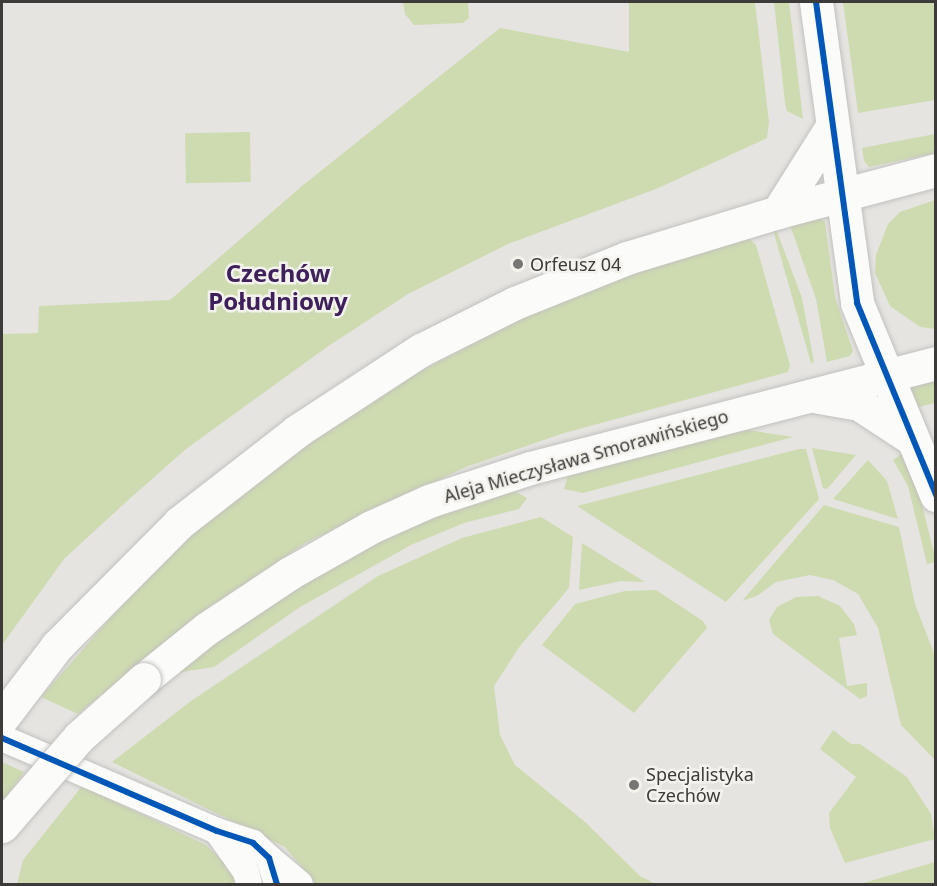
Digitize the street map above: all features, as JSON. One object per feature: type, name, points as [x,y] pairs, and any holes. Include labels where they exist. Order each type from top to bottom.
[{"type":"main road","points":[[816,2],[839,195],[857,303],[885,376],[936,495]]},
{"type":"main road","points":[[778,212],[831,128]]},
{"type":"main road","points":[[2,718],[57,646],[193,512],[297,431],[421,350],[568,280],[778,212],[936,170]]},
{"type":"main road","name":"Aleja Mieczysława Smorawińskiego","points":[[2,826],[79,737],[144,679],[206,629],[290,573],[371,527],[429,501],[520,471],[936,363]]},
{"type":"main road","points":[[808,396],[859,404],[911,438]]},
{"type":"street","points":[[2,738],[217,831],[253,843],[300,885]]},
{"type":"street","points":[[217,831],[246,872],[249,885]]},
{"type":"street","points":[[269,858],[277,885]]},
{"type":"green space","points":[[403,2],[468,2],[469,18],[463,23],[414,25],[405,14]]},
{"type":"green space","points":[[629,2],[755,2],[769,122],[767,138],[656,189],[508,244],[408,294],[327,347],[186,449],[126,502],[64,559],[2,645],[2,334],[38,333],[39,306],[170,300],[302,186],[500,28],[629,52]]},
{"type":"green space","points":[[774,2],[789,2],[803,119],[787,111],[785,103]]},
{"type":"green space","points":[[843,2],[935,2],[935,100],[858,113]]},
{"type":"green space","points":[[250,132],[251,182],[186,183],[185,133]]},
{"type":"green space","points":[[935,134],[935,153],[869,167],[864,161],[862,148]]},
{"type":"green space","points":[[936,200],[935,329],[920,327],[890,306],[875,273],[876,255],[888,224],[900,212]]},
{"type":"green space","points":[[818,216],[825,222],[835,297],[853,351],[850,356],[827,362],[816,299],[790,225]]},
{"type":"green space","points":[[776,229],[802,298],[814,362],[811,363],[773,230]]},
{"type":"green space","points":[[747,237],[756,245],[790,365],[788,372],[561,434],[466,467],[305,543],[191,621],[78,714],[41,697],[143,581],[189,536],[283,458],[404,380],[569,293]]},
{"type":"green space","points":[[935,380],[935,403],[915,408],[910,387]]},
{"type":"green space","points":[[742,429],[793,437],[583,493],[564,489],[568,476],[574,472]]},
{"type":"green space","points":[[812,448],[856,455],[827,489],[823,488]]},
{"type":"green space","points":[[806,449],[819,499],[726,602],[577,506]]},
{"type":"green space","points":[[903,453],[917,485],[935,562],[927,564],[908,486],[893,460]]},
{"type":"green space","points":[[868,460],[887,481],[898,519],[833,499]]},
{"type":"green space","points":[[511,489],[527,498],[519,509],[464,523],[411,545],[300,607],[214,667],[175,673],[218,638],[317,572],[401,528]]},
{"type":"green space","points":[[824,505],[899,527],[915,604],[935,656],[935,760],[901,725],[878,628],[858,594],[833,580],[810,575],[776,582],[757,596],[742,601]]},
{"type":"green space","points":[[541,517],[573,537],[569,588],[520,646],[494,686],[500,735],[515,765],[584,821],[640,876],[656,884],[316,884],[285,847],[112,762],[191,701],[378,576],[462,538]]},
{"type":"green space","points":[[582,543],[645,582],[621,581],[579,590]]},
{"type":"green space","points":[[656,590],[703,621],[707,628],[634,713],[542,645],[575,604],[625,591]]},
{"type":"green space","points":[[818,596],[840,606],[854,624],[857,635],[839,638],[847,686],[867,683],[867,696],[860,699],[773,634],[769,620],[777,607],[796,597]]},
{"type":"green space","points":[[833,730],[851,744],[860,744],[907,777],[931,814],[935,839],[845,863],[830,828],[829,813],[856,777],[820,749]]},
{"type":"green space","points":[[2,762],[24,772],[2,803]]},
{"type":"green space","points":[[82,786],[206,845],[231,869],[236,884],[17,884],[23,860]]},
{"type":"green space","points":[[935,862],[935,884],[860,884]]},
{"type":"cycle path","points":[[816,2],[857,303],[936,495]]},
{"type":"cycle path","points":[[2,738],[217,831],[253,843],[269,858],[277,884]]},
{"type":"place","name":"Orfeusz 04","points":[[518,264]]},
{"type":"place","name":"Specjalistyka Czechów","points":[[634,785]]},
{"type":"district","name":"Czechów Południowy","points":[[278,287]]}]
